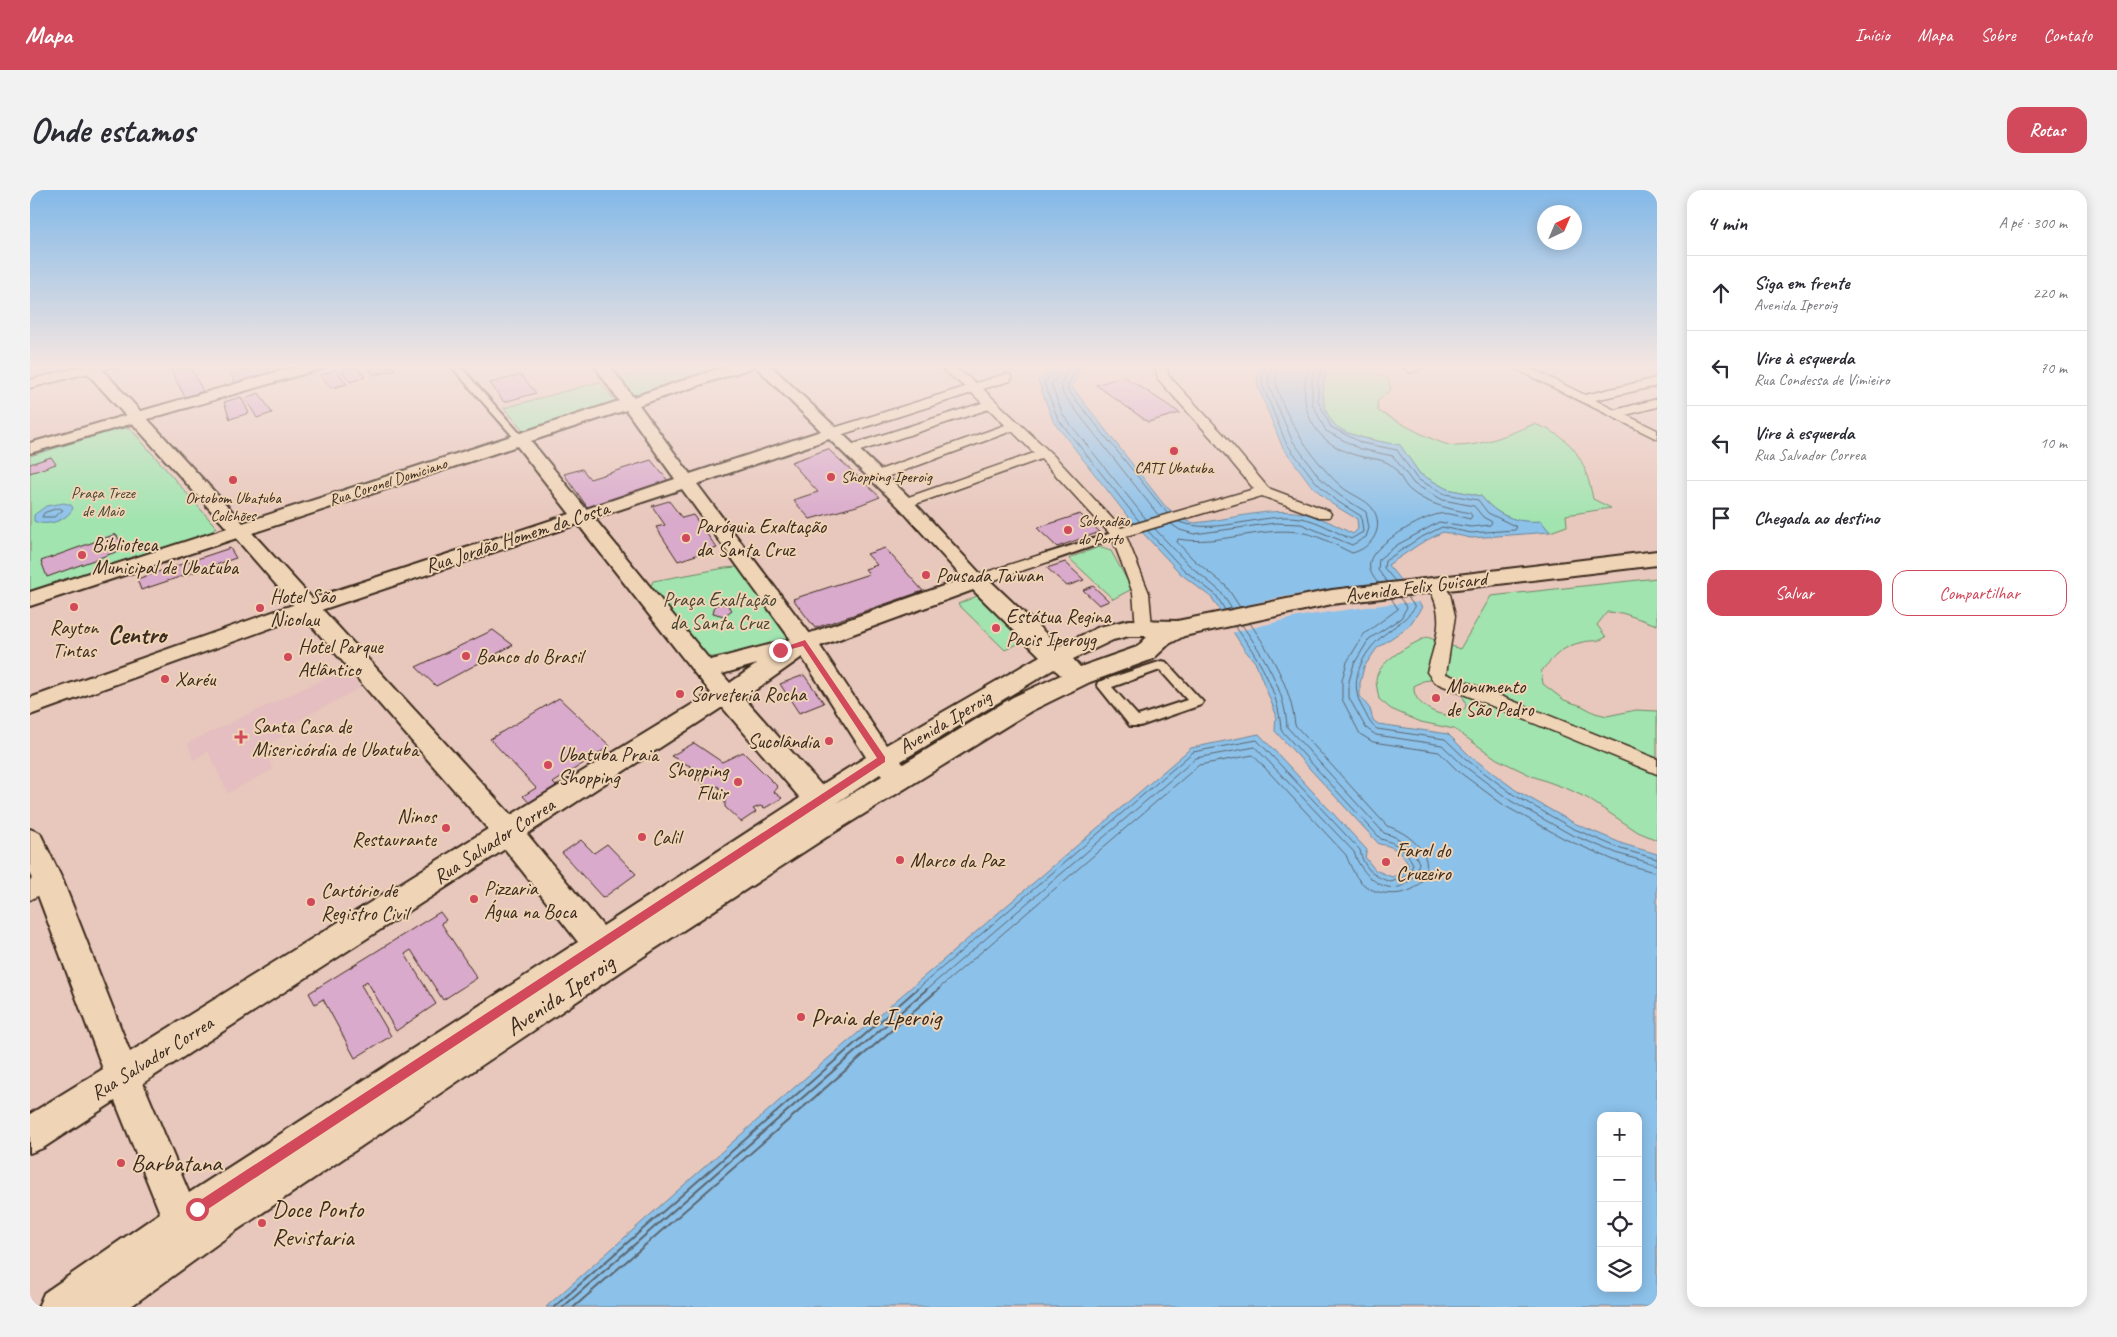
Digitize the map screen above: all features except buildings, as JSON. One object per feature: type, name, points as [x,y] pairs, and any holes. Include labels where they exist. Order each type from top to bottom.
[{"type":"main road","points":[[135,418],[240,531],[508,833],[606,952]]},
{"type":"main road","name":"Avenida Felix Guisard","points":[[1154,659],[1162,638],[1186,627],[1332,597],[1657,558]]},
{"type":"main road","points":[[977,581],[1056,659],[1081,676]]},
{"type":"main road","name":"Rua Salvador Correa","points":[[705,670],[805,643],[977,581]]},
{"type":"main road","points":[[1143,620],[1154,659]]},
{"type":"main road","name":"Avenida Felix Guisard","points":[[1143,620],[1186,627]]},
{"type":"main road","name":"Avenida Iperoig","points":[[58,1307],[186,1230],[606,952],[1056,659],[1107,633],[1129,628],[1143,620]]},
{"type":"main road","points":[[1107,633],[1118,636],[1129,649],[1122,663]]},
{"type":"main road","points":[[805,643],[891,768]]},
{"type":"main road","name":"Rua Salvador Correa","points":[[30,1134],[508,833],[712,702],[729,696],[805,643]]},
{"type":"main road","name":"Avenida Iperoig","points":[[606,952],[630,926],[819,801],[1081,676],[1122,663],[1154,659]]},
{"type":"main road","points":[[705,670],[819,801]]},
{"type":"main road","points":[[30,842],[39,886],[124,1076],[186,1230]]},
{"type":"main road","name":"Avenida Iperoig","points":[[96,1307],[186,1230]]},
{"type":"street","points":[[30,448],[138,417]]},
{"type":"street","points":[[500,417],[705,670]]},
{"type":"street","name":"Rua Coronel Domiciano","points":[[30,599],[588,417]]},
{"type":"street","points":[[639,417],[805,643]]},
{"type":"street","points":[[815,417],[905,504],[977,581]]},
{"type":"street","name":"Rua Jordão Homem da Costa","points":[[30,707],[308,607],[881,417]]},
{"type":"street","points":[[849,450],[950,417]]},
{"type":"street","points":[[1005,417],[1122,533],[1141,593],[1143,620]]},
{"type":"street","points":[[1200,417],[1263,491],[1324,514]]},
{"type":"street","points":[[1620,417],[1657,435]]},
{"type":"street","points":[[876,476],[1014,426]]},
{"type":"street","points":[[905,504],[1043,454]]},
{"type":"street","points":[[1122,533],[1263,491]]},
{"type":"street","name":"Rua Salvador Correa","points":[[977,581],[1122,533]]},
{"type":"street","points":[[1426,586],[1442,592],[1447,605],[1448,618],[1436,672],[1440,678],[1657,767]]},
{"type":"street","points":[[1154,659],[1196,702],[1135,722],[1103,685],[1154,659]]},
{"type":"shaded area","name":"Santa Casa de Misericórdia de Ubatuba","points":[[345,669],[360,688],[289,725],[294,730],[263,747],[273,769],[228,793],[208,751],[193,760],[188,743]]},
{"type":"green space","points":[[512,417],[570,417],[524,431]]},
{"type":"green space","points":[[1389,417],[1439,442],[1456,446],[1486,442],[1534,424],[1548,429],[1568,443],[1586,473],[1593,499],[1611,508],[1566,515],[1567,526],[1550,532],[1541,522],[1523,521],[1500,513],[1481,496],[1447,489],[1420,474],[1400,445],[1356,436],[1340,429],[1329,418]]},
{"type":"green space","name":"Praça Treze de Maio","points":[[130,428],[216,527],[206,537],[30,594],[30,456],[118,429]]},
{"type":"green space","points":[[1099,547],[1111,551],[1132,589],[1113,599],[1069,558]]},
{"type":"green space","name":"Praça Exaltação da Santa Cruz","points":[[737,567],[789,636],[783,645],[707,658],[651,586],[653,581]]},
{"type":"green space","points":[[1657,578],[1657,625],[1622,613],[1607,612],[1597,625],[1606,637],[1601,640],[1576,644],[1564,649],[1541,671],[1543,684],[1564,700],[1595,713],[1607,716],[1636,710],[1657,711],[1657,840],[1638,832],[1587,798],[1532,776],[1497,759],[1454,729],[1421,722],[1391,709],[1379,699],[1376,679],[1383,665],[1405,648],[1427,637],[1460,649],[1491,596]],"holes":[[[1423,681],[1436,681],[1453,687],[1462,695],[1466,706],[1460,712],[1453,715],[1444,715],[1426,708],[1419,701],[1415,694],[1414,686]]]},
{"type":"green space","points":[[977,596],[1024,641],[1005,650],[958,604]]},
{"type":"water","points":[[1052,417],[1096,417],[1165,506],[1184,520],[1194,523],[1262,513],[1289,512],[1315,516],[1353,534],[1358,529],[1357,519],[1332,504],[1311,485],[1282,446],[1270,417],[1329,417],[1340,429],[1347,432],[1365,438],[1400,445],[1420,474],[1447,489],[1481,496],[1494,509],[1508,517],[1523,521],[1541,521],[1550,532],[1471,538],[1443,532],[1421,543],[1388,565],[1422,607],[1409,626],[1377,648],[1364,667],[1360,683],[1360,696],[1370,709],[1373,720],[1378,724],[1448,734],[1470,756],[1517,791],[1574,823],[1623,844],[1657,854],[1657,1307],[546,1307],[796,1086],[1191,748],[1259,734],[1367,850],[1365,857],[1375,870],[1392,877],[1406,871],[1408,864],[1402,855],[1388,846],[1379,844],[1275,731],[1276,714],[1255,662],[1244,649],[1212,598],[1181,574],[1129,518]]},
{"type":"water","points":[[64,503],[71,505],[73,508],[70,513],[56,522],[39,523],[34,521],[34,515],[46,506]]},
{"type":"pier","points":[[1405,582],[1422,602],[1389,604],[1302,616],[1231,633],[1217,612],[1277,598],[1345,587]]},
{"type":"place","name":"CATI Ubatuba","points":[[1174,451]]},
{"type":"place","name":"Shopping Iperoig","points":[[831,477]]},
{"type":"place","name":"Ortobom Ubatuba Colchões","points":[[233,480]]},
{"type":"place","name":"Sobradão do Porto","points":[[1068,530]]},
{"type":"place","name":"Paróquia Exaltação da Santa Cruz","points":[[686,538]]},
{"type":"place","name":"Biblioteca Municipal de Ubatuba","points":[[82,555]]},
{"type":"place","name":"Pousada Taiwan","points":[[926,575]]},
{"type":"place","name":"Rayton Tintas","points":[[74,607]]},
{"type":"place","name":"Hotel São Nicolau","points":[[260,608]]},
{"type":"place","name":"Estátua Regina Pacis Iperoyg","points":[[996,628]]},
{"type":"place","name":"Banco do Brasil","points":[[466,656]]},
{"type":"place","name":"Hotel Parque Atlântico","points":[[288,657]]},
{"type":"place","name":"Xaréu","points":[[165,679]]},
{"type":"place","name":"Sorveteria Rocha","points":[[680,694]]},
{"type":"place","name":"Monumento de São Pedro","points":[[1436,698]]},
{"type":"place","name":"Santa Casa de Misericórdia de Ubatuba","points":[[241,737]]},
{"type":"place","name":"Sucolândia","points":[[829,741]]},
{"type":"place","name":"Ubatuba Praia Shopping","points":[[548,765]]},
{"type":"place","name":"Shopping Fluir","points":[[738,782]]},
{"type":"place","name":"Ninos Restaurante","points":[[446,828]]},
{"type":"place","name":"Calil","points":[[642,837]]},
{"type":"place","name":"Marco da Paz","points":[[900,860]]},
{"type":"place","name":"Farol do Cruzeiro","points":[[1386,862]]},
{"type":"place","name":"Pizzaria Água na Boca","points":[[474,899]]},
{"type":"place","name":"Cartório de Registro Civil","points":[[311,902]]},
{"type":"place","name":"Praia de Iperoig","points":[[801,1017]]},
{"type":"place","name":"Barbatana","points":[[121,1163]]},
{"type":"place","name":"Doce Ponto Revistaria","points":[[262,1223]]},
{"type":"district","name":"Centro","points":[[137,635]]},
{"type":"route","points":[[197,1209],[882,759],[805,643],[780,650]]}]
